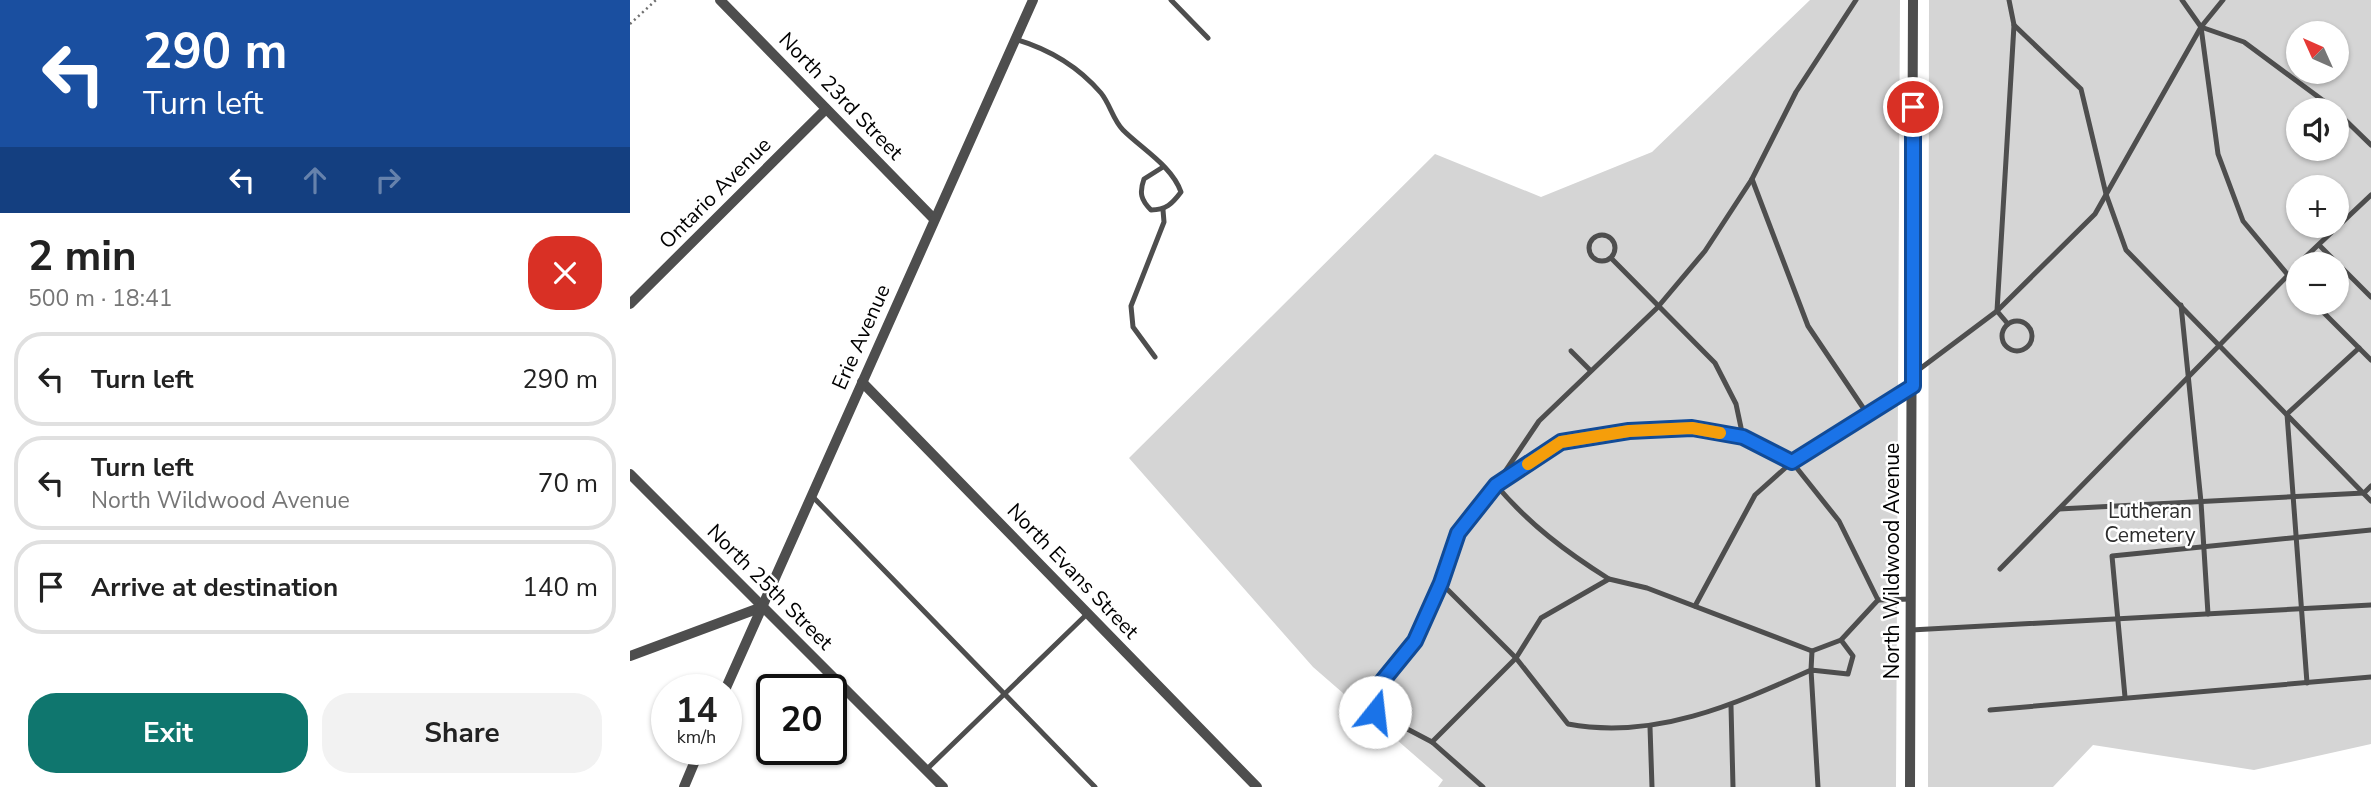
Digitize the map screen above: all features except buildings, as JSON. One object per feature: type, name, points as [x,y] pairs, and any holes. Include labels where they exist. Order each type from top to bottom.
[{"type":"street","name":"North 23rd Street","points":[[720,0],[934,219]]},
{"type":"street","name":"Erie Avenue","points":[[732,674],[1033,0]]},
{"type":"street","name":"North Wildwood Avenue","points":[[1910,787],[1913,0]]},
{"type":"street","name":"Ontario Avenue","points":[[630,304],[827,109]]},
{"type":"street","name":"North Evans Street","points":[[862,383],[1257,787]]},
{"type":"street","name":"North 25th Street","points":[[630,474],[943,787]]},
{"type":"street","points":[[630,656],[762,607]]},
{"type":"street","points":[[684,787],[693,765]]},
{"type":"lane","points":[[1171,0],[1209,38]]},
{"type":"lane","points":[[1483,787],[1432,742],[1375,712],[1371,695],[1415,641],[1441,583],[1458,533],[1496,485],[1539,421],[1657,307],[1704,251],[1752,179],[1796,92],[1856,0]]},
{"type":"lane","points":[[2008,324],[1997,311],[2014,25],[2010,0]]},
{"type":"lane","points":[[2182,0],[2201,27],[2218,155],[2244,221],[2286,275]]},
{"type":"lane","points":[[1913,373],[1997,311],[2095,214],[2201,27],[2224,0]]},
{"type":"lane","points":[[2014,25],[2081,89],[2106,194],[2126,250],[2371,501]]},
{"type":"lane","points":[[2201,27],[2244,42],[2319,98]]},
{"type":"lane","points":[[1015,39],[1047,48],[1074,69],[1101,93],[1118,125],[1176,178],[1181,192],[1163,210],[1151,210],[1142,202],[1140,190],[1144,179],[1163,167]]},
{"type":"lane","points":[[2349,124],[2371,145]]},
{"type":"lane","points":[[1752,179],[1808,326],[1868,415]]},
{"type":"lane","points":[[2312,252],[2371,195]]},
{"type":"lane","points":[[1155,357],[1130,320],[1130,306],[1164,222],[1163,210]]},
{"type":"lane","points":[[1604,235],[1612,239],[1616,250],[1611,258],[1604,262],[1595,259],[1590,253],[1592,240],[1604,235]]},
{"type":"lane","points":[[2319,245],[2371,297]]},
{"type":"lane","points":[[1611,258],[1715,363],[1736,404],[1743,437]]},
{"type":"lane","points":[[2000,569],[2286,277]]},
{"type":"lane","points":[[2181,304],[2201,502],[2208,614]]},
{"type":"lane","points":[[2326,315],[2371,360]]},
{"type":"lane","points":[[2018,321],[2027,325],[2032,334],[2026,348],[2012,351],[2005,346],[2002,332],[2008,324],[2018,321]]},
{"type":"lane","points":[[2287,414],[2359,348]]},
{"type":"lane","points":[[1571,351],[1590,369]]},
{"type":"lane","points":[[1695,606],[1755,495],[1792,462],[1913,386]]},
{"type":"lane","points":[[2287,414],[2291,497],[2307,683]]},
{"type":"lane","points":[[1496,485],[1561,442],[1629,431],[1692,428],[1743,437],[1792,462],[1839,522],[1878,600]]},
{"type":"lane","points":[[1496,485],[1530,522],[1566,552],[1609,579],[1647,588],[1812,651],[1841,640],[1878,600],[1911,599]]},
{"type":"lane","points":[[2059,509],[2364,493],[2371,486]]},
{"type":"lane","points":[[812,496],[1095,787]]},
{"type":"lane","points":[[2125,696],[2112,556],[2371,530]]},
{"type":"lane","points":[[1432,742],[1516,658],[1541,618],[1609,579]]},
{"type":"lane","points":[[1441,583],[1516,658],[1568,724],[1601,730],[1650,727],[1731,706],[1811,670],[1848,674],[1853,656],[1841,640]]},
{"type":"lane","points":[[1911,630],[2371,605]]},
{"type":"lane","points":[[926,770],[1088,613]]},
{"type":"lane","points":[[1812,651],[1818,787]]},
{"type":"lane","points":[[1990,710],[2125,696],[2371,677]]},
{"type":"lane","points":[[1731,706],[1733,787]]},
{"type":"lane","points":[[1650,727],[1652,787]]},
{"type":"path","points":[[630,24],[656,0]]},
{"type":"green space","points":[[1810,0],[1900,0],[1896,787],[1438,787],[1443,780],[1313,667],[1129,458],[1435,154],[1541,197],[1652,152]]},
{"type":"green space","name":"Lutheran Cemetery","points":[[1929,0],[2371,0],[2371,744],[2254,770],[2093,745],[2053,787],[1928,787]]},
{"type":"slow traffic","points":[[1528,464],[1561,442],[1629,431],[1692,428],[1720,433]]},
{"type":"route","points":[[1375,712],[1371,695],[1415,641],[1441,583],[1458,533],[1496,485],[1561,442],[1629,431],[1692,428],[1743,437],[1792,462],[1913,386],[1913,107]]}]
